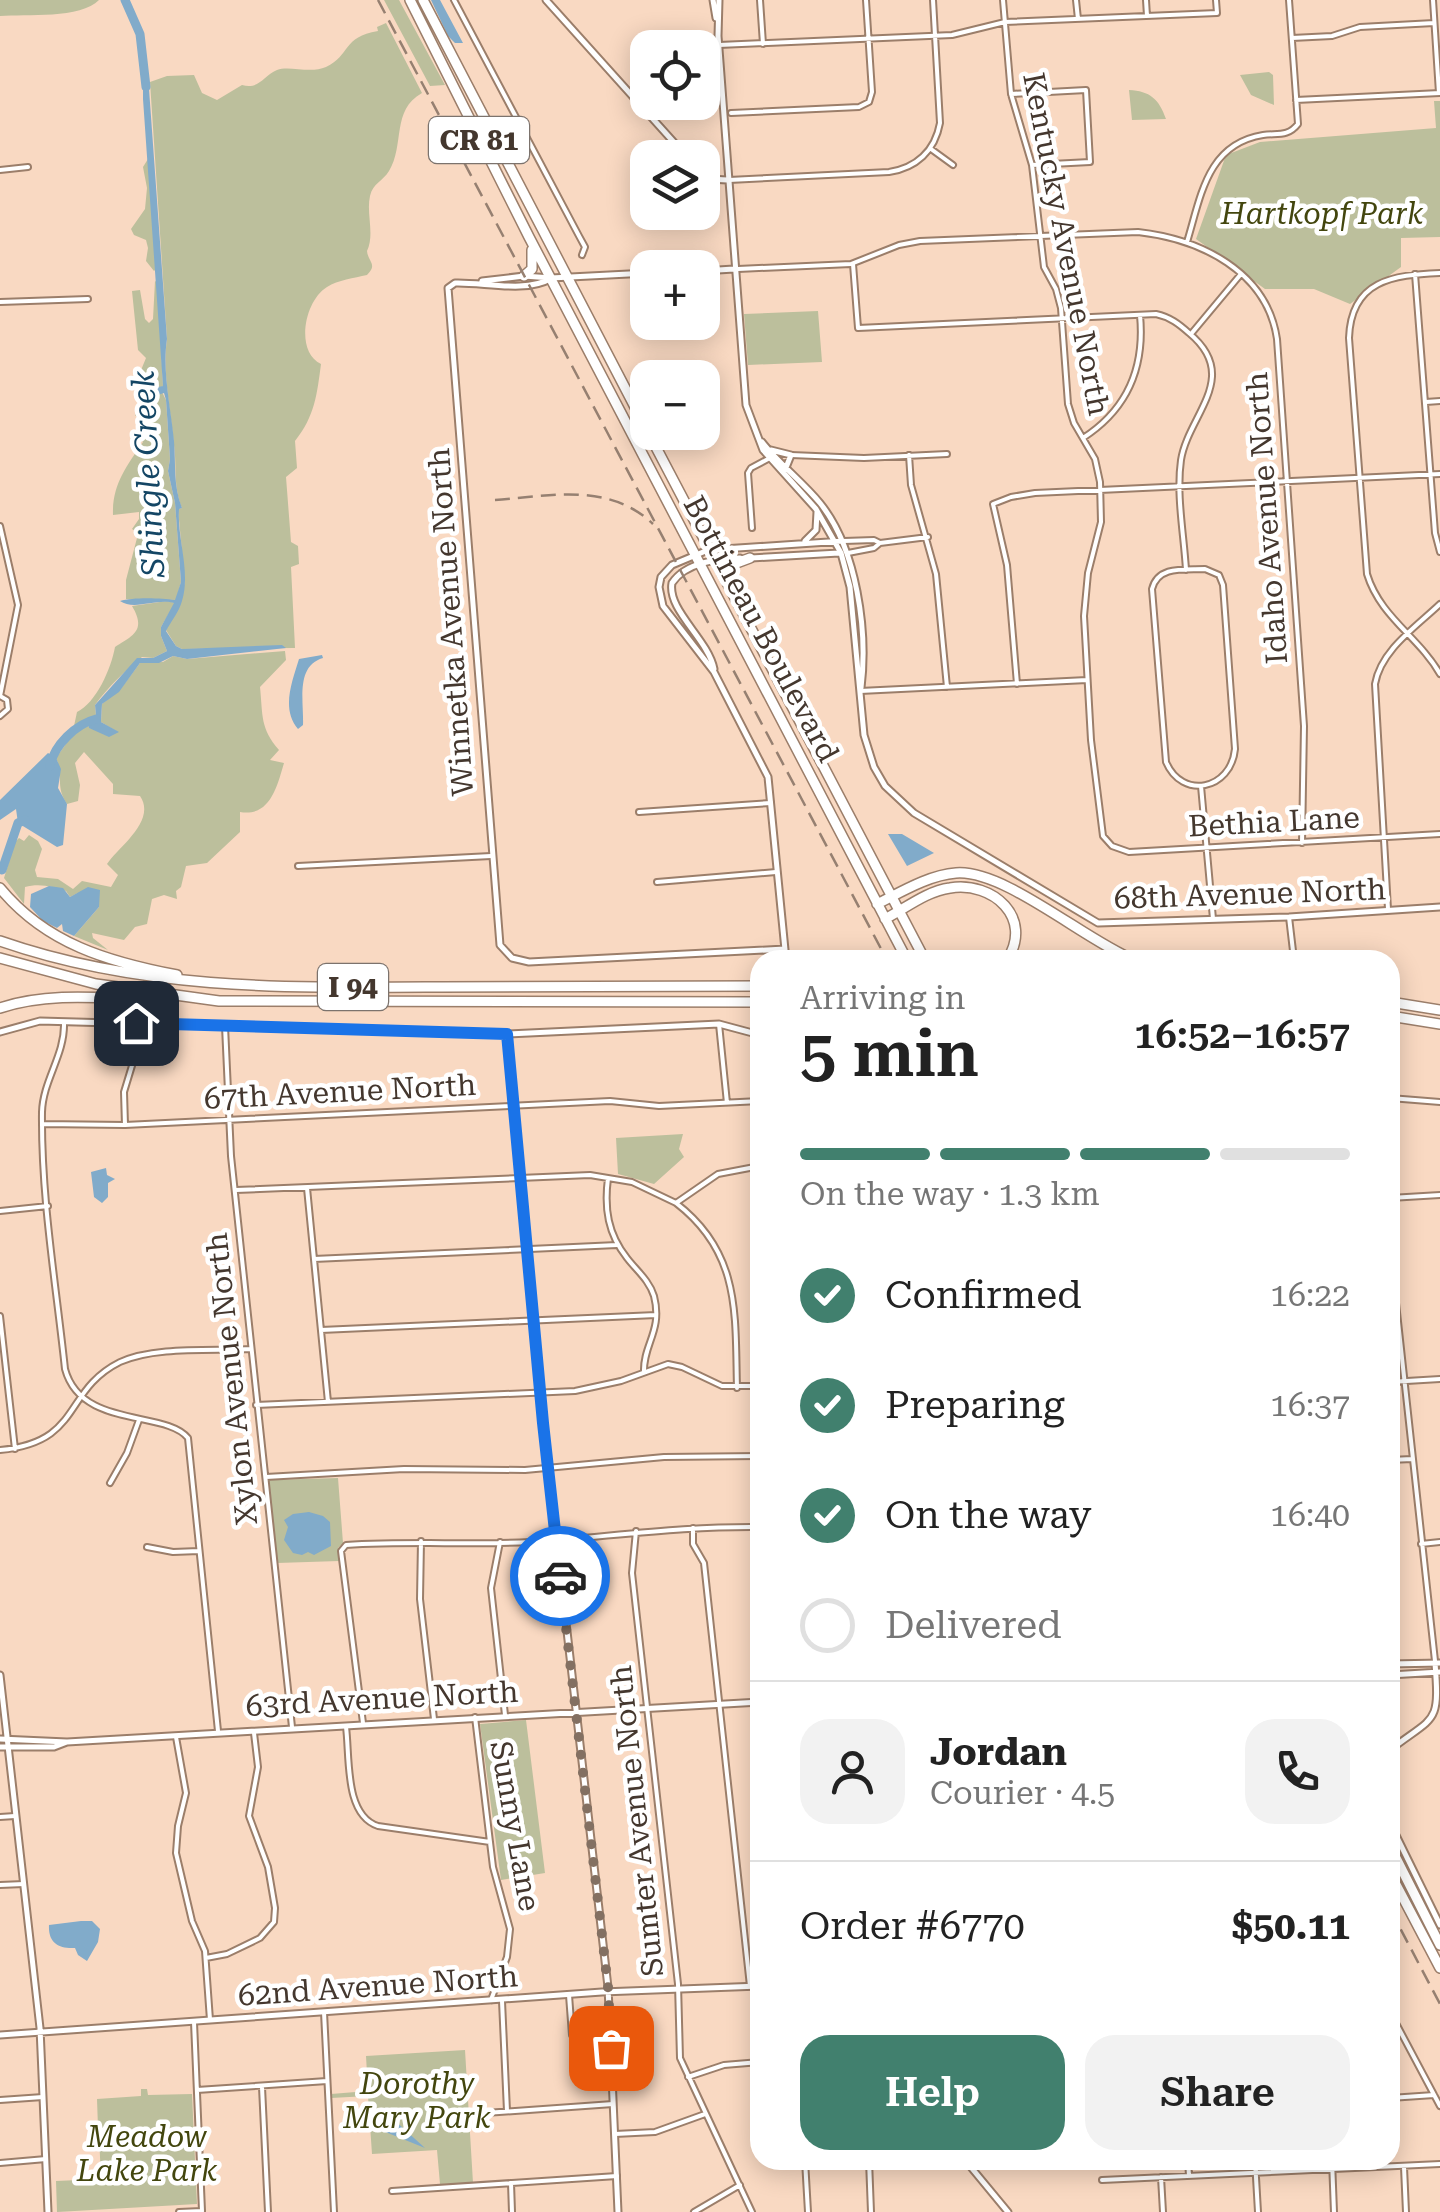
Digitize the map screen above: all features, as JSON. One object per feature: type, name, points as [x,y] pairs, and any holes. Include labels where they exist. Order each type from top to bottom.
[{"type":"highway","name":"Bottineau Boulevard","points":[[410,0],[529,238],[902,950]]},
{"type":"highway","name":"Bottineau Boulevard","points":[[423,0],[630,397]]},
{"type":"highway","points":[[524,276],[533,265],[529,238]]},
{"type":"highway","name":"Bottineau Boulevard","points":[[657,450],[921,950]]},
{"type":"highway","points":[[734,599],[731,570],[734,564],[750,558]]},
{"type":"highway","points":[[877,904],[943,874],[979,875],[1116,950]]},
{"type":"highway","points":[[0,888],[30,920],[69,944],[118,962],[203,984]]},
{"type":"highway","points":[[885,919],[932,893],[974,888],[988,892],[1006,905],[1014,919],[1016,940],[1012,950]]},
{"type":"highway","name":"I 94","points":[[0,941],[102,969],[203,984],[750,986]]},
{"type":"highway","name":"I 94","points":[[0,958],[108,986],[177,997],[268,1003],[750,1002]]},
{"type":"highway","points":[[0,1008],[63,996],[268,1003]]},
{"type":"highway","points":[[1400,1004],[1440,1010]]},
{"type":"highway","points":[[1400,1018],[1440,1024]]},
{"type":"highway","points":[[1400,1866],[1440,1946]]},
{"type":"highway","points":[[1400,1892],[1440,1968]]},
{"type":"street","points":[[454,0],[584,247],[582,255]]},
{"type":"street","points":[[546,0],[672,140]]},
{"type":"street","points":[[716,0],[718,30]]},
{"type":"street","points":[[760,0],[763,44]]},
{"type":"street","points":[[732,113],[864,105],[872,97],[866,0]]},
{"type":"street","points":[[720,180],[898,170],[916,162],[930,149],[939,132],[941,114],[933,0]]},
{"type":"street","name":"Kentucky Avenue North","points":[[1003,0],[1010,94],[1032,165],[1044,267],[1060,298],[1068,404],[1095,459],[1101,490],[1101,522],[1085,594],[1087,680],[1100,826],[1112,846]]},
{"type":"street","points":[[1076,0],[1078,19]]},
{"type":"street","points":[[1146,0],[1147,16]]},
{"type":"street","points":[[720,45],[935,36],[962,34],[1005,22],[1217,12],[1216,0]]},
{"type":"street","points":[[1188,242],[1206,177],[1223,150],[1257,136],[1287,134],[1298,124],[1289,0]]},
{"type":"street","points":[[1296,100],[1440,93],[1433,0]]},
{"type":"street","points":[[1292,38],[1332,36],[1360,26],[1434,23]]},
{"type":"street","points":[[720,60],[743,392],[756,436],[840,541]]},
{"type":"street","points":[[1010,94],[1086,90],[1090,162],[1032,165]]},
{"type":"street","points":[[500,148],[526,134]]},
{"type":"street","points":[[930,149],[953,165]]},
{"type":"street","points":[[0,170],[28,167]]},
{"type":"street","name":"Idaho Avenue North","points":[[734,270],[853,264],[910,242],[1138,232],[1188,242],[1214,254],[1241,274],[1264,300],[1275,326],[1304,726],[1302,843]]},
{"type":"street","points":[[853,264],[858,328],[1140,314],[1163,316],[1191,334],[1208,354],[1212,373],[1203,412],[1182,454],[1186,570]]},
{"type":"street","points":[[720,270],[734,270]]},
{"type":"street","points":[[1440,273],[1386,279],[1368,290],[1354,312],[1349,338],[1370,586],[1382,608],[1440,674]]},
{"type":"street","points":[[1191,334],[1241,274]]},
{"type":"street","points":[[1415,274],[1440,552]]},
{"type":"street","points":[[479,282],[497,277],[630,275]]},
{"type":"street","points":[[479,282],[544,283],[551,278]]},
{"type":"street","name":"Winnetka Avenue North","points":[[479,282],[450,284],[499,940],[507,954],[529,962],[785,948]]},
{"type":"street","points":[[0,302],[88,299]]},
{"type":"street","points":[[1083,438],[1112,415],[1129,391],[1140,362],[1140,314]]},
{"type":"street","points":[[1426,402],[1440,401]]},
{"type":"street","points":[[756,436],[771,457],[822,505],[840,541],[858,602],[860,691],[1087,680]]},
{"type":"street","points":[[768,449],[791,455],[947,454]]},
{"type":"street","points":[[785,470],[791,455]]},
{"type":"street","points":[[909,456],[911,486],[936,574],[947,687]]},
{"type":"street","points":[[752,528],[748,473],[771,457]]},
{"type":"street","points":[[1018,684],[1009,578],[992,504],[1011,496],[1440,474]]},
{"type":"street","points":[[800,544],[816,530],[816,509]]},
{"type":"street","points":[[0,526],[18,605],[0,696],[8,706],[0,716]]},
{"type":"street","points":[[714,672],[668,614],[659,596],[661,576],[666,570],[711,555],[800,544],[928,537]]},
{"type":"street","points":[[711,555],[750,558],[844,553],[874,548],[880,542]]},
{"type":"street","points":[[697,560],[676,576],[670,590],[704,644],[769,783],[785,948]]},
{"type":"street","points":[[1210,570],[1222,580],[1235,750],[1224,777],[1201,786],[1179,780],[1166,762],[1152,589],[1162,572],[1210,570]]},
{"type":"street","points":[[1388,912],[1376,684],[1386,657],[1440,604]]},
{"type":"street","name":"68th Avenue North","points":[[860,691],[864,735],[885,786],[914,813],[1098,923],[1440,907]]},
{"type":"street","points":[[1201,786],[1213,919]]},
{"type":"street","points":[[639,812],[771,803]]},
{"type":"street","name":"Bethia Lane","points":[[1112,846],[1129,852],[1440,834]]},
{"type":"street","points":[[298,866],[491,856]]},
{"type":"street","points":[[657,882],[776,872]]},
{"type":"street","points":[[1290,917],[1293,950]]},
{"type":"street","points":[[64,1021],[63,1045],[46,1086],[42,1165],[65,1369],[69,1382],[83,1396],[116,1414],[181,1430],[188,1438],[218,1731]]},
{"type":"street","points":[[0,1032],[27,1022],[64,1021],[507,1034],[718,1024],[750,1032]]},
{"type":"street","points":[[125,1125],[124,1092],[134,1059],[136,1023]]},
{"type":"street","points":[[718,1024],[727,1103]]},
{"type":"street","name":"Xylon Avenue North","points":[[225,1026],[250,1349],[292,1727]]},
{"type":"street","points":[[507,1034],[548,1468],[608,1992],[618,2212]]},
{"type":"street","points":[[1400,1099],[1440,1102]]},
{"type":"street","name":"67th Avenue North","points":[[42,1124],[125,1125],[610,1101],[659,1106],[750,1102]]},
{"type":"street","points":[[676,1203],[718,1174],[750,1168]]},
{"type":"street","points":[[235,1190],[520,1178],[608,1178],[647,1187],[676,1203],[709,1235],[730,1277],[737,1388]]},
{"type":"street","points":[[608,1178],[607,1218],[618,1244],[647,1281],[654,1299],[656,1330],[644,1372]]},
{"type":"street","points":[[307,1188],[328,1402]]},
{"type":"street","points":[[1400,1197],[1440,1195]]},
{"type":"street","points":[[0,1211],[48,1206]]},
{"type":"street","points":[[314,1259],[618,1244]]},
{"type":"street","points":[[321,1330],[656,1315]]},
{"type":"street","points":[[0,1316],[14,1449]]},
{"type":"street","points":[[0,1450],[49,1437],[106,1372],[142,1354],[250,1349]]},
{"type":"street","points":[[1400,1353],[1438,1663],[1434,1716],[1400,1744]]},
{"type":"street","points":[[256,1405],[604,1386],[660,1365],[676,1364],[710,1383],[750,1387]]},
{"type":"street","points":[[1400,1381],[1440,1379]]},
{"type":"street","points":[[110,1483],[128,1453],[139,1420]]},
{"type":"street","points":[[264,1477],[404,1469],[548,1468],[664,1457],[750,1456]]},
{"type":"street","points":[[1400,1460],[1412,1459]]},
{"type":"street","points":[[363,1723],[342,1548],[750,1527]]},
{"type":"street","points":[[693,1528],[695,1549],[703,1560],[750,1986]]},
{"type":"street","name":"Sumter Avenue North","points":[[636,1531],[632,1573],[678,1989],[680,2058],[752,2212]]},
{"type":"street","points":[[421,1541],[420,1599],[434,1718]]},
{"type":"street","points":[[500,1542],[491,1588],[505,1715]]},
{"type":"street","points":[[1421,1544],[1440,1542]]},
{"type":"street","points":[[147,1547],[199,1551]]},
{"type":"street","points":[[1400,1664],[1438,1663]]},
{"type":"street","points":[[1400,1674],[1438,1672]]},
{"type":"street","points":[[0,1674],[4,1738],[9,1747],[40,2033],[48,2212]]},
{"type":"street","name":"63rd Avenue North","points":[[4,1738],[67,1742],[750,1702]]},
{"type":"street","name":"Sunny Lane","points":[[474,1716],[490,1842],[510,1938],[491,2000]]},
{"type":"street","points":[[346,1724],[355,1804],[365,1820],[378,1826],[490,1842]]},
{"type":"street","points":[[206,1958],[227,1954],[260,1938],[271,1928],[276,1916],[268,1867],[249,1816],[258,1767],[254,1729]]},
{"type":"street","points":[[176,1733],[186,1793],[176,1853],[192,1921],[206,1958],[210,2020]]},
{"type":"street","name":"63rd Avenue North","points":[[0,1747],[62,1746],[67,1742]]},
{"type":"street","points":[[0,1817],[16,1816]]},
{"type":"street","points":[[1400,1843],[1440,1924]]},
{"type":"street","points":[[0,1885],[24,1884]]},
{"type":"street","name":"62nd Avenue North","points":[[0,2035],[569,1994],[750,1986]]},
{"type":"street","points":[[569,1994],[572,2035]]},
{"type":"street","points":[[502,2000],[507,2111]]},
{"type":"street","points":[[324,2012],[334,2212]]},
{"type":"street","points":[[181,2212],[202,2210],[194,2022]]},
{"type":"street","points":[[1400,2031],[1440,2106]]},
{"type":"street","points":[[688,2077],[724,2065],[750,2063]]},
{"type":"street","points":[[197,2090],[328,2081]]},
{"type":"street","points":[[262,2085],[268,2212]]},
{"type":"street","points":[[1400,2098],[1434,2096]]},
{"type":"street","points":[[0,2100],[43,2097]]},
{"type":"street","points":[[471,2114],[614,2104]]},
{"type":"street","points":[[614,2134],[673,2128],[706,2114]]},
{"type":"street","points":[[0,2163],[46,2159]]},
{"type":"street","points":[[1400,2166],[1440,2164]]},
{"type":"street","points":[[1404,2166],[1406,2212]]},
{"type":"street","points":[[806,2170],[808,2212]]},
{"type":"street","points":[[869,2170],[871,2212]]},
{"type":"street","points":[[973,2170],[1008,2212]]},
{"type":"street","points":[[1188,2170],[1188,2176]]},
{"type":"street","points":[[1102,2180],[1307,2170]]},
{"type":"street","points":[[1332,2170],[1334,2212]]},
{"type":"street","points":[[1256,2172],[1258,2212]]},
{"type":"street","points":[[392,2190],[617,2176]]},
{"type":"street","points":[[1161,2177],[1163,2212]]},
{"type":"street","points":[[511,2183],[512,2212]]},
{"type":"street","points":[[694,2212],[740,2185]]},
{"type":"green space","points":[[0,0],[99,0],[67,13],[0,16]]},
{"type":"green space","points":[[384,0],[399,0],[445,85],[430,86]]},
{"type":"green space","points":[[386,23],[422,93],[406,109],[394,161],[370,196],[370,271],[327,287],[308,314],[305,338],[313,358],[321,364],[320,375],[311,414],[295,441],[297,468],[286,477],[291,542],[298,546],[299,564],[291,567],[295,648],[182,649],[166,630],[185,583],[178,509],[182,508],[176,484],[166,379],[167,339],[150,82],[167,76],[194,75],[202,93],[217,100],[242,85],[257,84],[277,70],[326,67],[358,37],[378,31],[377,27]]},
{"type":"green space","points":[[1240,75],[1273,75],[1274,105],[1251,95]]},
{"type":"green space","points":[[1129,90],[1153,97],[1166,119],[1132,120]]},
{"type":"green space","name":"Hartkopf Park","points":[[1434,101],[1440,101],[1440,237],[1401,238],[1401,267],[1350,304],[1314,289],[1265,289],[1196,239],[1226,155],[1260,142],[1436,128]]},
{"type":"green space","points":[[148,159],[154,271],[146,261],[146,240],[134,235],[131,229],[145,209],[143,167]]},
{"type":"green space","points":[[155,281],[163,386],[160,388],[166,400],[168,471],[175,503],[181,582],[176,600],[126,599],[126,580],[137,538],[132,529],[139,512],[113,515],[118,485],[143,442],[137,434],[146,418],[142,413],[135,416],[139,375],[146,358],[138,350],[132,291],[140,290],[149,323],[153,319]]},
{"type":"green space","points":[[818,311],[822,362],[748,365],[744,314]]},
{"type":"green space","points":[[175,603],[161,627],[167,651],[153,658],[142,657],[100,698],[95,705],[96,716],[74,726],[77,712],[102,684],[115,647],[136,632],[138,621],[132,606]]},
{"type":"green space","points":[[285,651],[286,660],[260,687],[265,728],[279,750],[270,760],[284,763],[275,790],[259,810],[240,812],[240,832],[207,863],[186,866],[181,887],[176,891],[177,899],[164,895],[152,899],[147,924],[135,927],[124,940],[92,933],[108,950],[74,936],[99,907],[78,893],[70,897],[56,888],[25,887],[24,904],[4,878],[19,838],[24,841],[29,835],[42,849],[35,870],[37,877],[58,879],[73,889],[82,881],[111,887],[118,875],[107,864],[140,824],[144,805],[140,796],[113,794],[113,784],[84,752],[75,763],[80,785],[78,801],[67,804],[61,792],[56,758],[75,731],[88,723],[89,728],[116,731],[101,722],[102,704],[122,687],[140,663],[163,662],[173,656],[187,659]]},
{"type":"green space","points":[[683,1134],[679,1149],[684,1157],[654,1184],[618,1174],[616,1138]]},
{"type":"green space","points":[[338,1478],[343,1543],[338,1548],[339,1561],[277,1563],[268,1480]]},
{"type":"green space","points":[[526,1720],[545,1873],[501,1880],[480,1724]]},
{"type":"green space","name":"Dorothy Mary Park","points":[[465,2050],[473,2183],[440,2184],[437,2150],[372,2154],[368,2096],[331,2098],[331,2094],[368,2091],[366,2056]]},
{"type":"green space","name":"Meadow Lake Park","points":[[141,2089],[147,2089],[148,2095],[192,2094],[197,2204],[57,2212],[56,2181],[101,2179],[99,2135],[91,2135],[91,2128],[98,2128],[97,2099],[141,2096]]},
{"type":"water","points":[[431,0],[440,0],[463,43],[455,43],[448,36]]},
{"type":"water","points":[[148,75],[167,339],[166,377],[182,508],[179,520],[185,579],[181,605],[166,631],[182,649],[282,645],[286,648],[187,659],[173,656],[159,663],[140,663],[119,692],[102,704],[101,722],[119,732],[109,737],[89,728],[86,719],[96,716],[95,705],[137,658],[153,658],[167,651],[161,627],[174,603],[132,605],[120,601],[175,600],[181,582],[175,503],[168,471],[166,400],[164,393],[148,398],[153,388],[163,386],[143,99],[143,81]]},
{"type":"water","points":[[322,655],[305,677],[303,725],[298,729],[289,704],[299,659]]},
{"type":"water","points":[[48,753],[56,758],[61,769],[58,788],[67,804],[63,845],[57,847],[18,823],[16,809],[0,820],[0,800]]},
{"type":"water","points":[[888,834],[902,834],[934,853],[907,866]]},
{"type":"water","points":[[49,886],[63,888],[70,897],[88,887],[100,890],[99,907],[74,936],[63,931],[62,924],[57,928],[43,921],[30,907],[31,894]]},
{"type":"water","points":[[106,1168],[107,1175],[115,1179],[108,1183],[108,1197],[102,1203],[94,1197],[91,1172]]},
{"type":"water","points":[[309,1512],[330,1522],[331,1546],[314,1555],[293,1553],[284,1540],[288,1527],[284,1520]]},
{"type":"water","points":[[92,1921],[100,1929],[98,1942],[87,1961],[75,1948],[56,1944],[49,1931],[49,1925]]},
{"type":"water","points":[[393,2119],[425,2148],[378,2129],[386,2120]]},
{"type":"waterway","name":"Shingle Creek","points":[[125,0],[140,34],[146,87]]},
{"type":"waterway","name":"Shingle Creek","points":[[50,766],[67,736],[96,719]]},
{"type":"waterway","name":"Shingle Creek","points":[[2,870],[18,823],[25,820]]},
{"type":"railway","points":[[378,0],[882,950]]},
{"type":"railway","points":[[495,500],[558,495],[598,497],[636,511],[653,524]]},
{"type":"railway","points":[[1400,1928],[1440,2004]]},
{"type":"way so far","points":[[560,1576],[608,1987],[611,2048]]},
{"type":"route","points":[[136,1023],[507,1034],[560,1576]]}]
